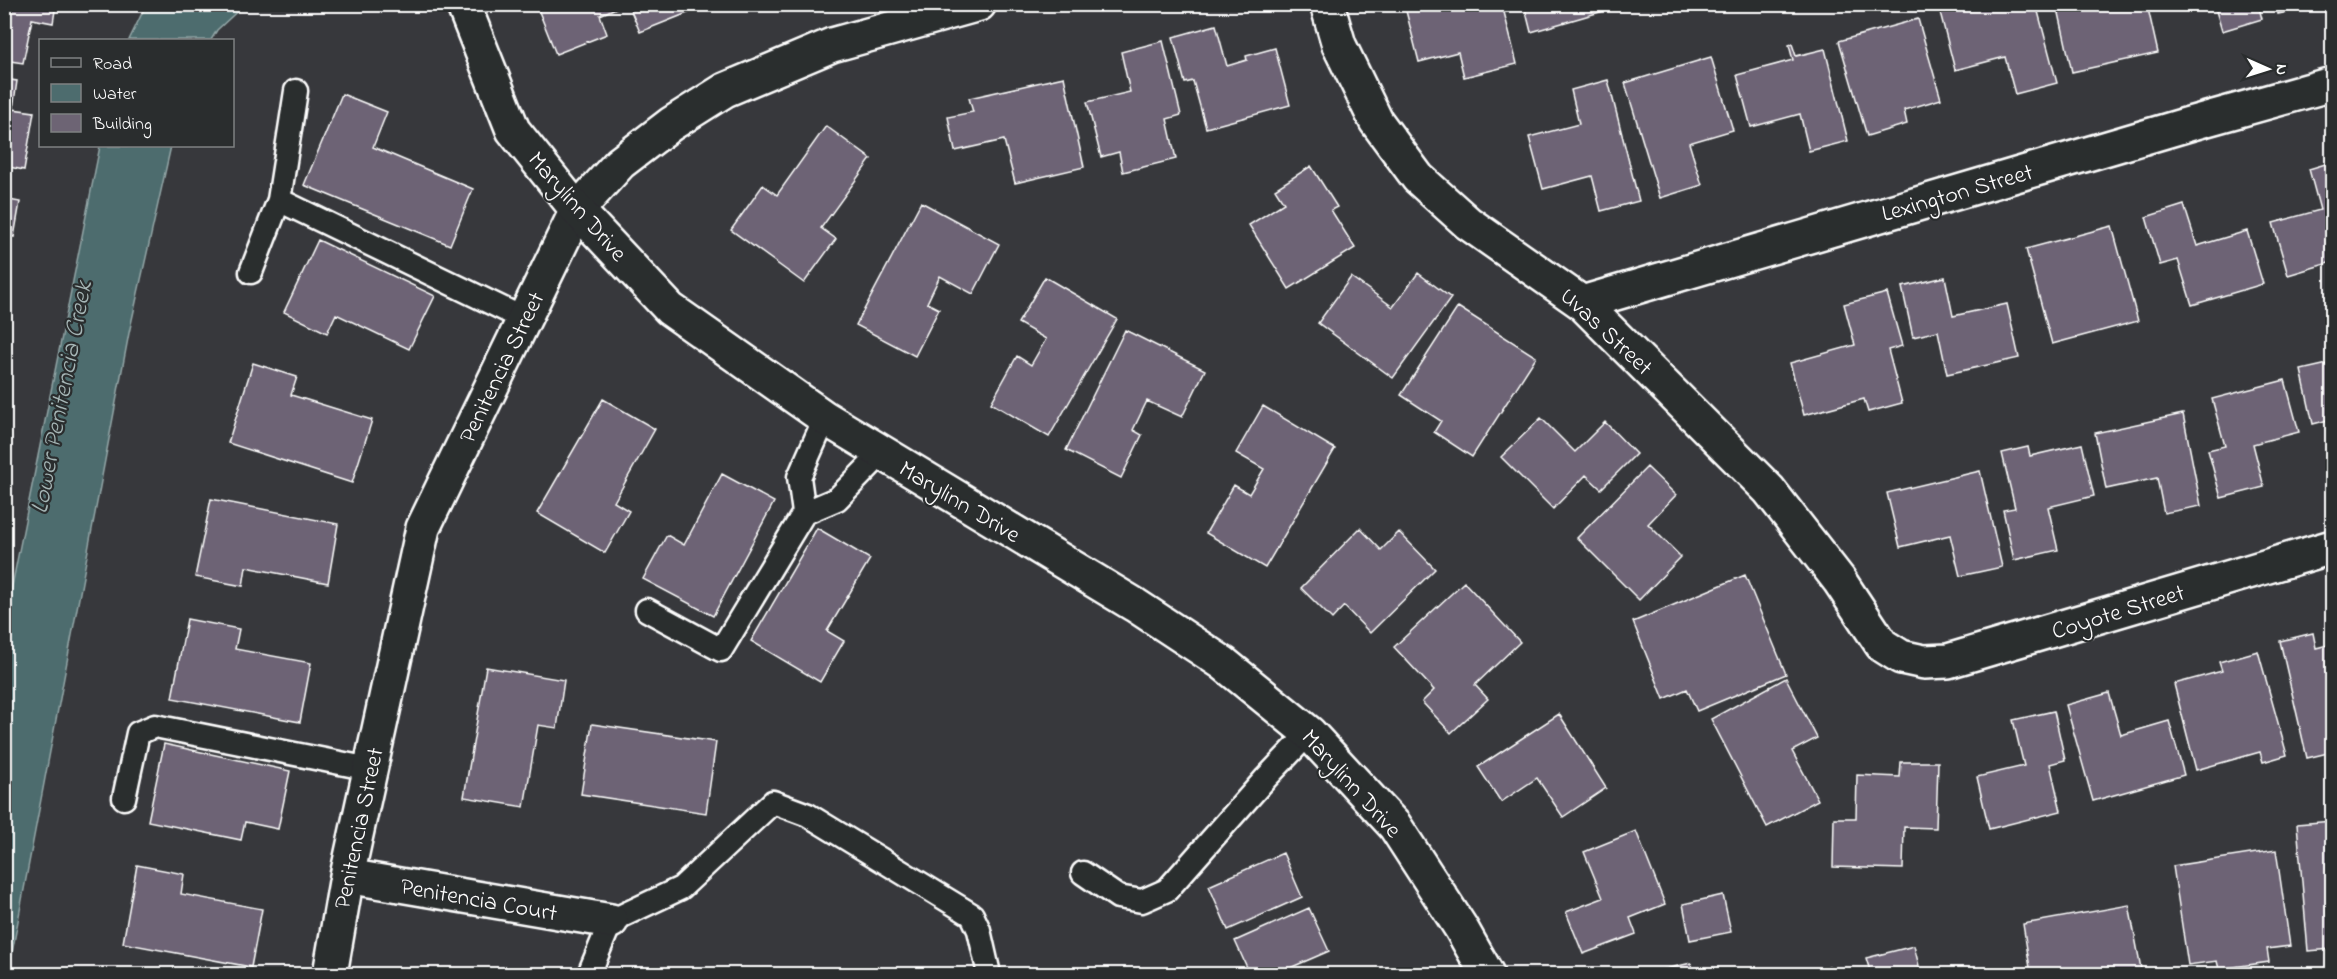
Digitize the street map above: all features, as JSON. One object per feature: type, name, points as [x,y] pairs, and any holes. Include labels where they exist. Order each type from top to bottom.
[{"type":"street","name":"Marylinn Drive","points":[[463,4],[513,130],[577,210],[670,309],[825,418],[881,454],[1135,605],[1213,656],[1309,733],[1395,825],[1461,928],[1487,975]]},
{"type":"street","name":"Penitencia Street","points":[[330,975],[347,876],[423,528],[577,210],[620,163],[671,124],[724,90],[832,45],[979,4]]},
{"type":"street","name":"Uvas Street","points":[[1327,4],[1340,45],[1376,121],[1418,178],[1468,223],[1582,303],[1769,490],[1839,580],[1882,645],[1901,657]]},
{"type":"street","name":"Lexington Street","points":[[1582,303],[2188,124],[2332,84]]},
{"type":"street","name":"Coyote Street","points":[[1901,657],[1924,662],[1948,662],[2332,547]]},
{"type":"street","name":"Penitencia Court","points":[[347,876],[611,921]]},
{"type":"lane","points":[[251,272],[279,200],[296,91]]},
{"type":"lane","points":[[279,200],[524,320]]},
{"type":"lane","points":[[804,513],[799,477],[825,418]]},
{"type":"lane","points":[[647,610],[721,650],[804,513],[837,499],[881,454]]},
{"type":"lane","points":[[124,798],[138,733],[155,726],[370,769]]},
{"type":"lane","points":[[1083,873],[1118,897],[1142,901],[1167,890],[1309,733]]},
{"type":"lane","points":[[589,975],[611,921],[681,888],[773,802],[808,814],[972,915],[979,930],[989,975]]},
{"type":"water","points":[[146,4],[244,5],[217,30],[212,39],[129,39]]},
{"type":"water","name":"Lower Penitencia Creek","points":[[100,147],[171,147],[129,333],[8,974],[5,974],[5,621]]},
{"type":"building","points":[[4,4],[56,4],[53,23],[32,19],[23,63],[4,60]]},
{"type":"building","points":[[536,4],[625,4],[600,15],[607,34],[556,54]]},
{"type":"building","points":[[628,4],[687,4],[690,12],[640,32]]},
{"type":"building","points":[[1415,4],[1502,4],[1517,64],[1464,77],[1458,52],[1419,62],[1405,7]]},
{"type":"building","points":[[1524,4],[1613,4],[1614,8],[1531,32]]},
{"type":"building","points":[[1970,4],[2036,4],[2057,83],[2015,94],[2005,57],[1955,70],[1940,12]]},
{"type":"building","points":[[2057,4],[2147,4],[2158,53],[2072,72]]},
{"type":"building","points":[[2214,4],[2258,4],[2262,19],[2222,31]]},
{"type":"building","points":[[2277,4],[2318,4],[2318,6],[2278,14]]},
{"type":"building","points":[[1918,19],[1941,99],[1904,110],[1907,124],[1867,136],[1839,41]]},
{"type":"building","points":[[1216,25],[1227,66],[1247,60],[1246,56],[1275,48],[1290,105],[1206,128],[1193,81],[1185,83],[1173,37]]},
{"type":"building","points":[[1163,41],[1181,115],[1167,119],[1176,159],[1123,172],[1119,152],[1101,157],[1087,102],[1130,92],[1121,52]]},
{"type":"building","points":[[1792,44],[1796,56],[1825,49],[1848,141],[1809,151],[1800,114],[1751,127],[1737,75],[1793,60],[1789,45]]},
{"type":"building","points":[[1711,57],[1733,130],[1689,143],[1702,185],[1660,198],[1625,83]]},
{"type":"building","points":[[1064,77],[1084,167],[1015,183],[1004,140],[955,151],[948,117],[973,112],[969,98]]},
{"type":"building","points":[[4,79],[17,81],[13,109],[34,112],[24,170],[4,166]]},
{"type":"building","points":[[1608,80],[1639,201],[1601,211],[1592,176],[1543,189],[1529,137],[1579,124],[1571,90]]},
{"type":"building","points":[[342,94],[387,112],[373,147],[473,189],[450,245],[304,185]]},
{"type":"building","points":[[826,126],[871,159],[821,228],[836,239],[804,283],[731,230],[763,185],[777,195]]},
{"type":"building","points":[[2332,162],[2332,262],[2288,275],[2273,223],[2320,210],[2309,169]]},
{"type":"building","points":[[1311,166],[1337,207],[1331,210],[1355,248],[1289,289],[1249,225],[1284,203],[1275,189]]},
{"type":"building","points":[[4,199],[20,202],[14,237],[4,235]]},
{"type":"building","points":[[921,202],[999,244],[973,294],[940,276],[927,303],[939,309],[915,356],[856,325]]},
{"type":"building","points":[[2184,205],[2197,246],[2247,231],[2263,284],[2192,305],[2178,260],[2160,265],[2146,217]]},
{"type":"building","points":[[2112,226],[2138,321],[2052,344],[2026,249]]},
{"type":"building","points":[[318,240],[435,296],[409,349],[336,314],[327,333],[284,312]]},
{"type":"building","points":[[1418,273],[1451,298],[1393,378],[1318,323],[1351,277],[1393,307]]},
{"type":"building","points":[[1045,277],[1117,319],[1049,437],[991,403],[1017,356],[1031,365],[1046,339],[1018,323]]},
{"type":"building","points":[[1945,277],[1953,316],[2007,304],[2019,358],[1947,374],[1938,331],[1913,337],[1902,287]]},
{"type":"building","points":[[1887,293],[1902,346],[1888,350],[1902,403],[1868,412],[1864,399],[1804,415],[1790,363],[1855,345],[1844,304]]},
{"type":"building","points":[[1458,307],[1536,357],[1472,457],[1434,432],[1441,421],[1401,395]]},
{"type":"building","points":[[1125,330],[1205,370],[1182,417],[1147,401],[1133,430],[1142,435],[1121,478],[1066,450]]},
{"type":"building","points":[[253,363],[297,377],[291,395],[372,420],[352,483],[228,443]]},
{"type":"building","points":[[2332,363],[2332,419],[2313,424],[2301,370]]},
{"type":"building","points":[[2285,380],[2299,432],[2253,444],[2264,487],[2221,498],[2208,450],[2225,446],[2212,399]]},
{"type":"building","points":[[603,399],[655,429],[614,502],[629,511],[605,553],[537,513]]},
{"type":"building","points":[[1263,406],[1335,449],[1265,568],[1206,533],[1234,485],[1249,494],[1264,469],[1236,453]]},
{"type":"building","points":[[2183,414],[2201,506],[2164,513],[2157,478],[2106,489],[2095,433]]},
{"type":"building","points":[[1541,418],[1575,452],[1605,422],[1636,454],[1601,489],[1586,475],[1553,509],[1501,457]]},
{"type":"building","points":[[2082,444],[2094,496],[2048,507],[2058,550],[2014,560],[2003,510],[2015,508],[2002,453],[2028,447],[2030,456]]},
{"type":"building","points":[[1647,467],[1676,495],[1648,524],[1681,557],[1639,600],[1577,538]]},
{"type":"building","points":[[1980,471],[2002,567],[1960,576],[1950,535],[1900,547],[1887,493]]},
{"type":"building","points":[[722,474],[774,502],[713,616],[643,579],[667,535],[684,545]]},
{"type":"building","points":[[211,499],[338,524],[328,583],[246,567],[243,586],[195,577]]},
{"type":"building","points":[[817,528],[870,559],[827,631],[844,641],[820,682],[751,641]]},
{"type":"building","points":[[1360,528],[1381,550],[1399,532],[1435,569],[1370,633],[1344,606],[1332,619],[1301,588]]},
{"type":"building","points":[[1745,575],[1786,674],[1697,711],[1687,689],[1664,699],[1633,622]]},
{"type":"building","points":[[1464,582],[1520,642],[1475,685],[1488,699],[1451,733],[1422,702],[1434,690],[1394,647]]},
{"type":"building","points":[[187,619],[239,629],[235,649],[311,663],[300,722],[172,698]]},
{"type":"building","points":[[2313,633],[2316,648],[2332,644],[2332,752],[2307,758],[2280,641]]},
{"type":"building","points":[[2258,651],[2287,755],[2263,762],[2260,752],[2196,770],[2174,684],[2222,671],[2219,662]]},
{"type":"building","points":[[486,667],[564,680],[557,728],[538,725],[524,807],[464,797]]},
{"type":"building","points":[[1786,678],[1817,738],[1792,751],[1818,800],[1767,827],[1711,719]]},
{"type":"building","points":[[2109,693],[2121,735],[2169,721],[2184,775],[2093,801],[2066,705]]},
{"type":"building","points":[[2054,711],[2065,760],[2050,764],[2061,811],[1989,829],[1977,777],[2024,766],[2013,720]]},
{"type":"building","points":[[1559,714],[1606,788],[1563,817],[1537,778],[1501,802],[1478,767]]},
{"type":"building","points":[[592,724],[716,742],[706,813],[581,794]]},
{"type":"building","points":[[164,744],[290,771],[278,829],[245,822],[241,840],[148,821]]},
{"type":"building","points":[[1901,762],[1938,762],[1936,828],[1904,827],[1903,869],[1833,867],[1834,818],[1856,818],[1857,775],[1900,777]]},
{"type":"building","points":[[2332,821],[2332,949],[2308,951],[2297,824]]},
{"type":"building","points":[[1636,831],[1665,904],[1630,918],[1636,934],[1583,954],[1566,912],[1603,898],[1584,852]]},
{"type":"building","points":[[2276,850],[2290,946],[2267,949],[2269,962],[2219,969],[2217,961],[2188,965],[2173,866]]},
{"type":"building","points":[[1283,853],[1302,897],[1228,930],[1209,886]]},
{"type":"building","points":[[137,865],[184,874],[181,894],[262,909],[251,967],[123,943]]},
{"type":"building","points":[[1723,895],[1731,932],[1690,940],[1683,904]]},
{"type":"building","points":[[2129,905],[2142,974],[2031,974],[2023,924]]},
{"type":"building","points":[[1309,908],[1329,951],[1276,974],[1250,974],[1235,941]]},
{"type":"building","points":[[1914,946],[1921,974],[1871,974],[1866,958]]},
{"type":"building","points":[[1691,963],[1693,974],[1645,974]]},
{"type":"building","points":[[1829,966],[1832,974],[1809,974]]},
{"type":"building","points":[[1933,970],[2007,971],[2006,974],[1933,974]]}]
